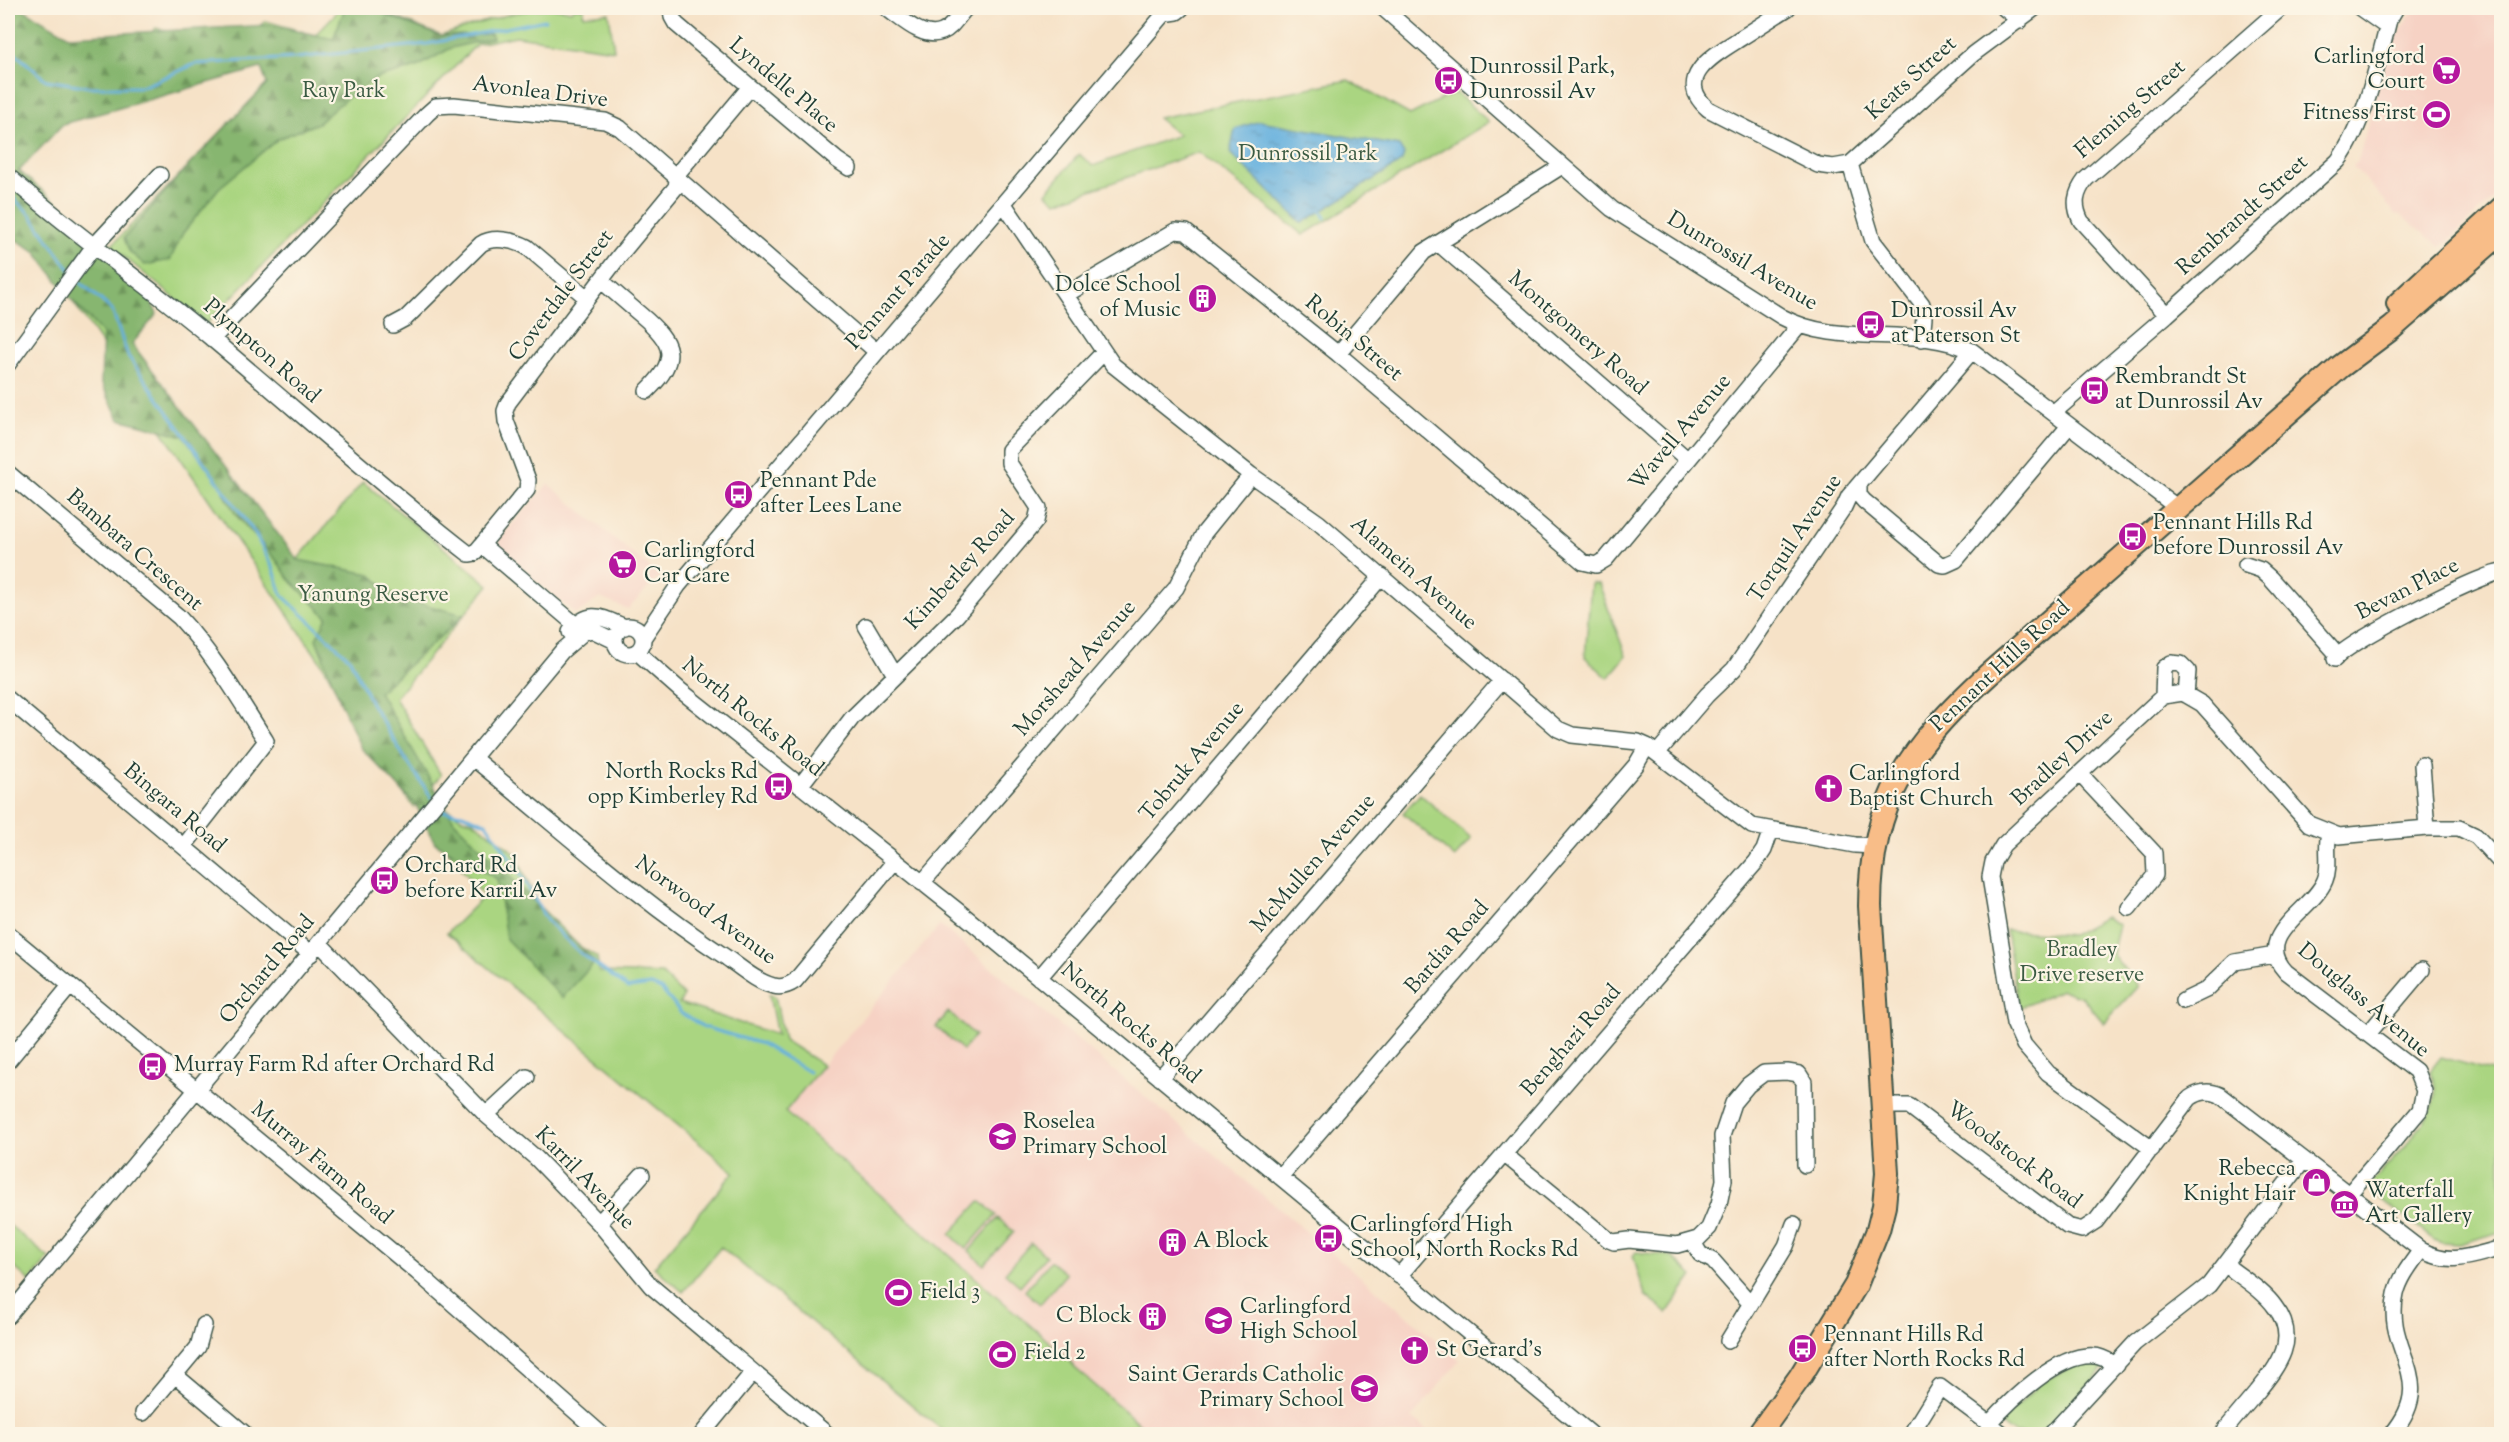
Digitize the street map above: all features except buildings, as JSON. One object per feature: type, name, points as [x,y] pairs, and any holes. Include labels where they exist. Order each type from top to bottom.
[{"type":"highway","name":"Pennant Hills Road","points":[[2340,367],[2382,319],[2502,208]]},
{"type":"highway","name":"Pennant Hills Road","points":[[1759,1434],[1800,1377],[1856,1286],[1878,1230],[1884,1206],[1887,1173],[1870,906],[1871,871],[1875,846],[1892,792],[1909,760],[1926,737],[1988,675],[2340,367],[2392,328],[2502,232]]},
{"type":"highway","name":"Pennant Hills Road","points":[[1773,1434],[1800,1377]]},
{"type":"street","name":"Lyndelle Place","points":[[671,8],[676,24],[749,88],[849,168]]},
{"type":"street","points":[[886,8],[914,27],[933,34],[941,33],[949,28],[966,8]]},
{"type":"street","points":[[1164,10],[1173,13],[1182,8]]},
{"type":"street","name":"Dunrossil Avenue","points":[[1383,8],[1612,209],[1799,326],[1827,332],[1948,342],[1972,351],[2179,509]]},
{"type":"street","points":[[1788,8],[1705,62],[1695,80],[1698,95],[1708,109],[1818,165],[1833,167],[1850,164],[1873,241],[1922,304],[1924,317],[1922,339]]},
{"type":"street","points":[[2004,8],[2020,21]]},
{"type":"street","name":"Keats Street","points":[[1850,164],[1973,54],[2035,8]]},
{"type":"street","name":"Fleming Street","points":[[2167,315],[2081,221],[2076,209],[2077,193],[2086,179],[2281,8]]},
{"type":"street","points":[[2360,8],[2387,27]]},
{"type":"street","name":"Rembrandt Street","points":[[2053,413],[2167,315],[2338,161],[2357,127],[2387,27],[2396,8]]},
{"type":"street","name":"Pennant Parade","points":[[615,641],[618,633],[634,636],[666,601],[1004,204],[1164,10]]},
{"type":"street","name":"Coverdale Street","points":[[482,545],[527,490],[528,480],[506,421],[506,407],[628,245],[676,188],[678,173],[749,88]]},
{"type":"street","name":"Avonlea Drive","points":[[212,339],[436,106],[454,105],[605,121],[620,128],[877,352]]},
{"type":"street","points":[[1338,354],[1424,252],[1562,166]]},
{"type":"street","points":[[8,364],[93,246],[160,175]]},
{"type":"street","name":"Plympton Road","points":[[8,176],[212,339],[374,479],[469,554],[475,553],[482,545]]},
{"type":"street","name":"Alamein Avenue","points":[[1004,204],[1113,365],[1251,475],[1319,523],[1563,732],[1638,742],[1653,749],[1743,822],[1752,826],[1875,846]]},
{"type":"street","name":"Robin Street","points":[[1067,294],[1175,231],[1186,232],[1338,354],[1583,562],[1596,565]]},
{"type":"street","points":[[393,325],[406,318],[481,244],[492,239],[520,243],[527,247],[587,298]]},
{"type":"street","name":"Montgomery Road","points":[[1438,243],[1688,460]]},
{"type":"street","points":[[602,281],[659,330],[667,342],[670,357],[667,367],[647,391]]},
{"type":"street","name":"Wavell Avenue","points":[[1596,565],[1606,559],[1799,326]]},
{"type":"street","name":"Torquil Avenue","points":[[1653,749],[1734,669],[1854,490],[1972,351]]},
{"type":"street","name":"Kimberley Road","points":[[800,786],[852,718],[960,611],[1036,521],[1039,508],[1009,463],[1009,450],[1104,352]]},
{"type":"street","points":[[1854,490],[1864,501],[1940,564],[1946,565],[1956,560],[2069,426]]},
{"type":"street","name":"Bambara Crescent","points":[[8,473],[179,617],[210,656],[266,741],[184,846]]},
{"type":"street","name":"Morshead Avenue","points":[[922,883],[1176,588],[1204,533],[1251,475]]},
{"type":"street","points":[[482,545],[580,628],[592,630],[615,641],[621,652],[629,654],[634,636]]},
{"type":"street","name":"Bevan Place","points":[[2246,565],[2261,570],[2270,578],[2336,657],[2362,638],[2479,579],[2502,572]]},
{"type":"street","name":"Tobruk Avenue","points":[[1039,978],[1382,576]]},
{"type":"street","name":"North Rocks Road","points":[[580,628],[591,616],[602,617],[634,636],[680,690],[1039,978],[1591,1434]]},
{"type":"street","points":[[867,626],[895,675]]},
{"type":"street","name":"Orchard Road","points":[[8,1316],[316,949],[580,628]]},
{"type":"street","points":[[2186,695],[2188,671],[2181,664],[2171,663],[2164,668],[2163,696],[2165,694],[2186,695],[2202,704],[2309,824],[2339,836],[2450,827],[2476,836],[2502,864]]},
{"type":"street","name":"McMullen Avenue","points":[[1160,1078],[1502,680]]},
{"type":"street","name":"Bradley Drive","points":[[2152,1149],[2048,1072],[2024,1045],[2014,1023],[1991,870],[1995,857],[2003,845],[2163,696]]},
{"type":"street","name":"Bingara Road","points":[[8,699],[184,846],[316,949]]},
{"type":"street","name":"Bardia Road","points":[[1280,1177],[1636,765],[1653,749]]},
{"type":"street","name":"Norwood Avenue","points":[[473,758],[592,857],[722,955],[772,986],[785,986],[795,981],[894,862]]},
{"type":"street","points":[[2422,765],[2427,828]]},
{"type":"street","points":[[2080,774],[2154,853],[2156,875],[2129,908]]},
{"type":"street","name":"Benghazi Road","points":[[1399,1276],[1756,862],[1764,850],[1771,830]]},
{"type":"street","name":"Douglass Avenue","points":[[2329,833],[2325,880],[2281,932],[2275,946],[2275,955],[2286,972],[2416,1071],[2422,1081],[2424,1097],[2420,1110],[2348,1195]]},
{"type":"street","name":"Murray Farm Road","points":[[8,934],[417,1272],[601,1434]]},
{"type":"street","name":"Karril Avenue","points":[[316,949],[486,1115],[536,1158],[599,1223],[651,1286],[827,1434]]},
{"type":"street","points":[[2183,1001],[2206,990],[2235,962],[2275,955]]},
{"type":"street","points":[[2368,1034],[2422,970]]},
{"type":"street","points":[[8,1061],[70,986]]},
{"type":"street","points":[[1504,1154],[1609,1240],[1677,1245],[1693,1242],[1708,1228],[1719,1204],[1724,1180],[1722,1136],[1730,1110],[1742,1091],[1764,1073],[1794,1073],[1803,1079],[1805,1166]]},
{"type":"street","points":[[486,1115],[526,1077]]},
{"type":"street","name":"Woodstock Road","points":[[1884,1106],[1909,1106],[2067,1226],[2075,1229],[2087,1228],[2094,1224],[2187,1101],[2194,1095],[2206,1092],[2220,1095],[2421,1250],[2436,1258],[2455,1260],[2502,1248]]},
{"type":"street","points":[[2051,1434],[2138,1340],[2207,1287],[2303,1161]]},
{"type":"street","points":[[599,1223],[642,1175]]},
{"type":"street","points":[[1728,1341],[1786,1246],[1794,1224]]},
{"type":"street","points":[[1693,1242],[1700,1254],[1713,1261],[1750,1303]]},
{"type":"street","points":[[2392,1434],[2408,1414],[2412,1400],[2411,1373],[2396,1331],[2395,1302],[2402,1278],[2421,1250]]},
{"type":"street","points":[[2222,1434],[2274,1371],[2282,1359],[2287,1342],[2284,1323],[2274,1305],[2226,1265]]},
{"type":"street","points":[[143,1413],[198,1347],[204,1325]]},
{"type":"street","points":[[1989,1424],[2020,1392],[2071,1359],[2097,1356],[2116,1365]]},
{"type":"street","points":[[702,1434],[753,1372]]},
{"type":"street","points":[[175,1375],[245,1434]]},
{"type":"street","points":[[1911,1434],[1940,1387],[2003,1434]]},
{"type":"shaded area","points":[[2415,8],[2501,8],[2501,192],[2441,247],[2399,214],[2397,215],[2353,166],[2358,161],[2389,46]]},
{"type":"shaded area","points":[[548,484],[660,576],[628,609],[600,598],[576,614],[492,547]]},
{"type":"shaded area","points":[[940,925],[1460,1360],[1412,1418],[1432,1434],[1143,1434],[1136,1429],[1139,1424],[1075,1368],[1063,1354],[784,1112]]},
{"type":"green space","points":[[8,8],[21,8],[69,36],[270,25],[333,39],[345,8],[379,8],[386,15],[441,36],[491,34],[493,38],[451,48],[417,67],[377,78],[348,97],[318,123],[278,139],[219,188],[183,233],[170,260],[145,265],[129,251],[124,238],[186,168],[267,84],[261,68],[63,124],[19,171],[92,232],[111,244],[141,281],[157,314],[132,344],[298,560],[370,574],[396,597],[464,615],[379,692],[454,821],[595,962],[562,998],[506,939],[497,879],[435,843],[416,805],[361,748],[316,639],[327,617],[289,579],[277,561],[236,515],[221,487],[184,436],[119,419],[101,382],[103,334],[71,299],[35,251],[8,235]]},
{"type":"green space","name":"Ray Park","points":[[341,8],[387,8],[388,14],[441,36],[524,11],[557,8],[571,11],[574,8],[584,8],[583,15],[609,13],[614,50],[516,36],[477,44],[206,324],[111,246],[289,61],[115,71],[156,28],[233,47],[266,21],[315,35]]},
{"type":"green space","name":"Dunrossil Park","points":[[1348,80],[1410,115],[1455,92],[1489,122],[1303,235],[1199,152],[1057,202],[1046,193],[1079,154],[1093,166],[1179,135],[1158,118]]},
{"type":"green space","name":"Yanung Reserve","points":[[93,270],[132,344],[297,560],[363,482],[489,585],[395,698],[441,775],[414,807],[367,746],[324,667],[71,299]]},
{"type":"green space","points":[[1591,583],[1599,584],[1626,656],[1608,678],[1585,657]]},
{"type":"green space","points":[[1420,794],[1471,839],[1455,858],[1403,813]]},
{"type":"green space","points":[[450,810],[461,818],[473,821],[515,853],[548,927],[597,957],[599,972],[662,974],[684,996],[679,1003],[777,1035],[769,995],[775,996],[784,1040],[823,1065],[785,1112],[1063,1354],[1075,1368],[1140,1424],[1136,1429],[1143,1434],[947,1434],[721,1247],[683,1292],[654,1267],[734,1172],[447,933],[484,896],[432,832]]},
{"type":"green space","name":"Bradley Drive reserve","points":[[2105,917],[2119,925],[2112,954],[2138,986],[2104,1023],[2082,997],[2062,990],[2019,1008],[2006,930],[2072,935]]},
{"type":"green space","points":[[948,1012],[975,1035],[963,1050],[936,1027]]},
{"type":"green space","points":[[2441,1057],[2498,1073],[2501,1069],[2501,1232],[2459,1244],[2434,1240],[2373,1193],[2371,1184],[2416,1133],[2430,1112],[2434,1103],[2435,1091],[2430,1071]]},
{"type":"green space","points":[[980,1201],[996,1215],[966,1249],[950,1234]]},
{"type":"green space","points":[[998,1218],[1014,1232],[984,1265],[969,1251]]},
{"type":"green space","points":[[8,1224],[49,1258],[30,1281],[8,1262]]},
{"type":"green space","points":[[1031,1243],[1046,1256],[1020,1286],[1005,1273]]},
{"type":"green space","points":[[1636,1252],[1671,1256],[1693,1276],[1667,1313],[1645,1295],[1633,1256]]},
{"type":"green space","points":[[1050,1261],[1066,1274],[1040,1304],[1025,1291]]},
{"type":"green space","points":[[2087,1359],[2102,1361],[2105,1367],[2045,1434],[2014,1434],[2001,1424],[2000,1422],[2041,1382]]},
{"type":"water","points":[[1260,121],[1399,146],[1404,154],[1402,161],[1395,166],[1302,223],[1230,153],[1235,129]]},
{"type":"waterway","points":[[8,47],[46,80],[90,87],[142,87],[195,64],[296,58],[427,44],[545,20]]},
{"type":"waterway","points":[[8,193],[30,214],[70,270]]},
{"type":"waterway","points":[[1320,209],[1325,218]]},
{"type":"waterway","points":[[79,281],[112,310],[128,356],[254,532],[274,570],[282,595],[350,659],[371,703],[432,798]]},
{"type":"waterway","points":[[438,806],[442,811],[462,814],[486,823],[519,871],[547,921],[580,953],[628,988],[651,985],[661,989],[681,1013],[704,1027],[762,1044],[809,1072]]},
{"type":"place","name":"Carlingford Court","points":[[2446,71]]},
{"type":"place","name":"Dunrossil Park, Dunrossil Av","points":[[1449,81]]},
{"type":"place","name":"Fitness First","points":[[2437,114]]},
{"type":"place","name":"Dolce School of Music","points":[[1202,299]]},
{"type":"place","name":"Dunrossil Av at Paterson St","points":[[1870,325]]},
{"type":"place","name":"Rembrandt St at Dunrossil Av","points":[[2094,391]]},
{"type":"place","name":"Pennant Pde after Lees Lane","points":[[739,495]]},
{"type":"place","name":"Pennant Hills Rd before Dunrossil Av","points":[[2132,537]]},
{"type":"place","name":"Carlingford Car Care","points":[[623,565]]},
{"type":"place","name":"North Rocks Rd opp Kimberley Rd","points":[[779,786]]},
{"type":"place","name":"Carlingford Baptist Church","points":[[1828,788]]},
{"type":"place","name":"Orchard Rd before Karril Av","points":[[384,880]]},
{"type":"place","name":"Murray Farm Rd after Orchard Rd","points":[[153,1066]]},
{"type":"place","name":"Roselea Primary School","points":[[1002,1136]]},
{"type":"place","name":"Rebecca Knight Hair","points":[[2317,1183]]},
{"type":"place","name":"Waterfall Art Gallery","points":[[2344,1205]]},
{"type":"place","name":"Carlingford High School, North Rocks Rd","points":[[1329,1239]]},
{"type":"place","name":"A Block","points":[[1172,1242]]},
{"type":"place","name":"Field 3","points":[[899,1293]]},
{"type":"place","name":"C Block","points":[[1153,1317]]},
{"type":"place","name":"Carlingford High School","points":[[1219,1321]]},
{"type":"place","name":"Pennant Hills Rd after North Rocks Rd","points":[[1803,1349]]},
{"type":"place","name":"St Gerard's","points":[[1415,1351]]},
{"type":"place","name":"Field 2","points":[[1003,1354]]},
{"type":"place","name":"Saint Gerards Catholic Primary School","points":[[1365,1389]]}]
